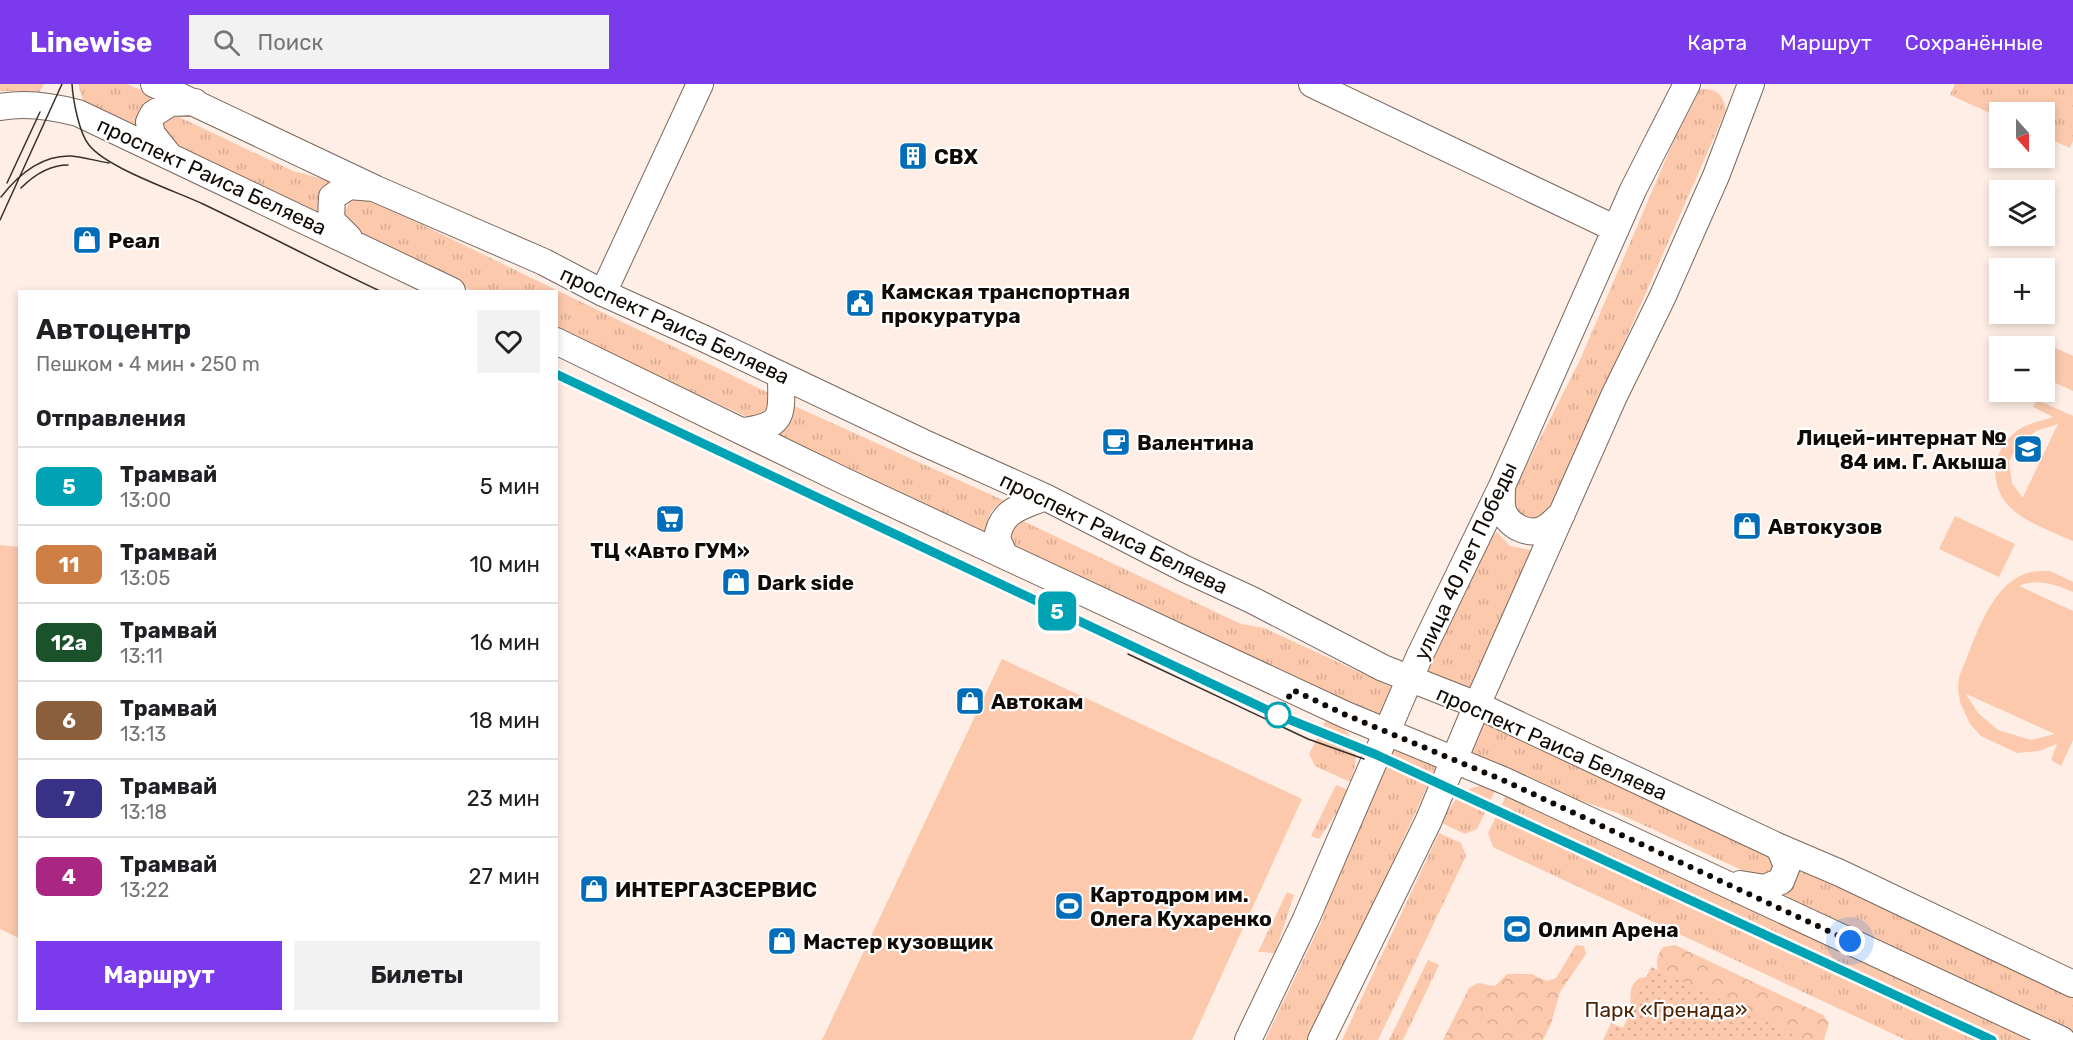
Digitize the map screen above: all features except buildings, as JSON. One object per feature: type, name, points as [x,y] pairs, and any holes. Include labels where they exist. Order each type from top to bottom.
[{"type":"street","name":"проспект Раиса Беляева","points":[[154,84],[376,189],[544,262],[603,293],[1045,497],[1383,668],[1477,705],[2073,984]]},
{"type":"street","points":[[603,293],[700,84]]},
{"type":"street","points":[[1312,84],[1616,230]]},
{"type":"street","points":[[1729,84],[1735,95],[1737,119]]},
{"type":"street","points":[[1321,1040],[1428,822],[1477,705],[1614,396],[1662,298],[1716,176],[1751,84]]},
{"type":"street","name":"улица 40 лет Победы","points":[[1248,1040],[1306,920],[1410,679],[1502,486],[1634,190],[1685,88]]},
{"type":"street","points":[[170,156],[152,134],[149,122],[153,114],[170,103],[195,102]]},
{"type":"street","name":"проспект Раиса Беляева","points":[[0,107],[20,104],[78,112],[450,290]]},
{"type":"street","points":[[354,243],[331,220],[332,198],[349,186],[376,189]]},
{"type":"street","points":[[558,342],[1005,556],[1335,710],[1454,759],[2062,1040]]},
{"type":"street","points":[[744,431],[761,429],[774,423],[782,411],[782,375]]},
{"type":"street","points":[[1502,486],[1502,508],[1507,520],[1517,527],[1532,532],[1546,528],[1564,512]]},
{"type":"street","points":[[1005,556],[997,538],[998,530],[1006,515],[1045,497]]},
{"type":"street","points":[[1722,881],[1765,888],[1781,881],[1787,866],[1779,847]]},
{"type":"green space","points":[[0,84],[44,84],[37,96],[22,91],[0,91]]},
{"type":"green space","points":[[78,84],[127,84],[161,99],[144,131],[84,104]]},
{"type":"green space","points":[[1955,84],[2073,84],[2073,141],[2070,148],[2055,141],[2055,102],[1989,102],[1989,113],[1950,95]]},
{"type":"green space","points":[[1700,89],[1718,93],[1726,110],[1609,377],[1601,408],[1556,510],[1536,521],[1516,514],[1509,500],[1580,360],[1692,98]]},
{"type":"green space","points":[[170,115],[177,116],[293,171],[339,183],[322,216],[163,140],[157,121]]},
{"type":"green space","points":[[367,198],[557,290],[470,290],[349,230],[343,214],[350,201]]},
{"type":"green space","points":[[558,291],[773,395],[775,401],[758,422],[686,389],[655,382],[558,334]]},
{"type":"green space","points":[[2055,348],[2073,356],[2073,391],[2055,383]]},
{"type":"green space","points":[[2036,402],[2042,402],[2073,416],[2073,541],[2018,514],[2004,500],[1996,479],[1998,457],[2009,438],[2022,428],[2053,417],[2033,407]],"holes":[[[2058,424],[2022,497],[2012,483],[2009,461],[2019,444],[2036,431]]]},
{"type":"green space","points":[[790,404],[1007,502],[995,507],[989,515],[989,537],[770,436],[782,432],[788,425]]},
{"type":"green space","points":[[1955,516],[2015,544],[1999,577],[1939,549]]},
{"type":"green space","points":[[1015,521],[1023,521],[1241,624],[1264,628],[1396,689],[1381,720],[1011,545],[1008,526]]},
{"type":"green space","points":[[1497,532],[1510,546],[1535,551],[1467,699],[1420,677],[1478,552]]},
{"type":"green space","points":[[0,545],[18,547],[18,938],[0,929]]},
{"type":"green space","points":[[2050,571],[2073,582],[2073,592],[2053,584],[2040,582],[2019,586],[2073,611],[2073,740],[2061,766],[2051,760],[2057,744],[2039,751],[2017,753],[1981,736],[1970,724],[1960,702],[1958,689],[1959,677],[1984,617],[2002,590],[2013,580],[2027,573]],"holes":[[[1966,694],[2055,734],[2031,740],[1998,730],[1978,713]]]},
{"type":"green space","name":"Картодром им. Олега Кухаренко","points":[[1002,659],[1302,799],[1192,1040],[822,1040]]},
{"type":"green space","points":[[1327,718],[1345,730],[1354,744],[1356,761],[1350,782],[1315,766],[1309,754]]},
{"type":"green space","points":[[1481,719],[1769,853],[1775,871],[1757,877],[1615,812],[1547,790],[1466,752]]},
{"type":"green space","points":[[1396,742],[1439,761],[1311,1040],[1265,1040],[1321,923],[1344,855]]},
{"type":"green space","points":[[1336,785],[1351,791],[1319,839],[1311,836]]},
{"type":"green space","points":[[1485,785],[1497,787],[1477,829],[1465,834],[1442,823],[1458,797],[1469,789]]},
{"type":"green space","points":[[1508,792],[2038,1040],[1906,1040],[1493,847],[1488,833]]},
{"type":"green space","points":[[1439,833],[1461,843],[1466,856],[1378,1040],[1342,1040]]},
{"type":"green space","points":[[1796,864],[2073,995],[2073,1035],[1780,898],[1790,886]]},
{"type":"green space","points":[[1287,892],[1294,895],[1275,953],[1258,952]]},
{"type":"green space","points":[[1576,945],[1584,946],[1586,954],[1560,992],[1551,1024],[1543,1040],[1443,1040],[1469,988],[1478,983],[1495,986],[1507,974],[1531,974],[1547,981],[1556,978]]},
{"type":"green space","points":[[1675,945],[1823,1015],[1829,1023],[1824,1040],[1612,1040],[1625,1027],[1630,1017],[1631,992],[1634,984],[1641,978],[1660,974],[1657,967],[1659,954],[1663,947]]},
{"type":"green space","points":[[1428,960],[1439,965],[1403,1040],[1389,1040]]},
{"type":"green space","name":"Парк «Гренада»","points":[[1651,967],[1807,1040],[1603,1040],[1611,1023],[1623,1028]]},
{"type":"tram line","points":[[0,220],[62,84]]},
{"type":"tram line","points":[[72,84],[82,133],[85,140],[98,154],[142,178],[203,204],[378,290]]},
{"type":"tram line","points":[[7,183],[40,112]]},
{"type":"tram line","points":[[1,197],[23,174],[50,159],[71,156],[109,163]]},
{"type":"tram line","points":[[21,188],[42,172],[61,165],[68,165]]},
{"type":"tram line","points":[[558,375],[1278,715],[1377,755],[1992,1040]]},
{"type":"tram line","name":"5","points":[[558,375],[1278,715],[1377,755],[1992,1040]]},
{"type":"tram line","points":[[1128,654],[1308,739],[1364,759]]},
{"type":"place","name":"СВХ","points":[[913,156]]},
{"type":"place","name":"Реал","points":[[87,240]]},
{"type":"place","name":"Камская транспортная прокуратура","points":[[860,303]]},
{"type":"place","name":"Валентина","points":[[1116,442]]},
{"type":"place","name":"Лицей-интернат № 84 им. Г. Акыша","points":[[2028,449]]},
{"type":"place","name":"ТЦ «Авто ГУМ»","points":[[670,519]]},
{"type":"place","name":"Автокузов","points":[[1747,526]]},
{"type":"place","name":"Dark side","points":[[736,582]]},
{"type":"place","name":"Автокам","points":[[970,701]]},
{"type":"place","name":"ИНТЕРГАЗСЕРВИС","points":[[594,889]]},
{"type":"place","name":"Картодром им. Олега Кухаренко","points":[[1069,906]]},
{"type":"place","name":"Олимп Арена","points":[[1517,929]]},
{"type":"place","name":"Мастер кузовщик","points":[[782,941]]},
{"type":"route","points":[[1278,715],[1293,690],[1346,715],[1505,781],[1850,941]]}]
